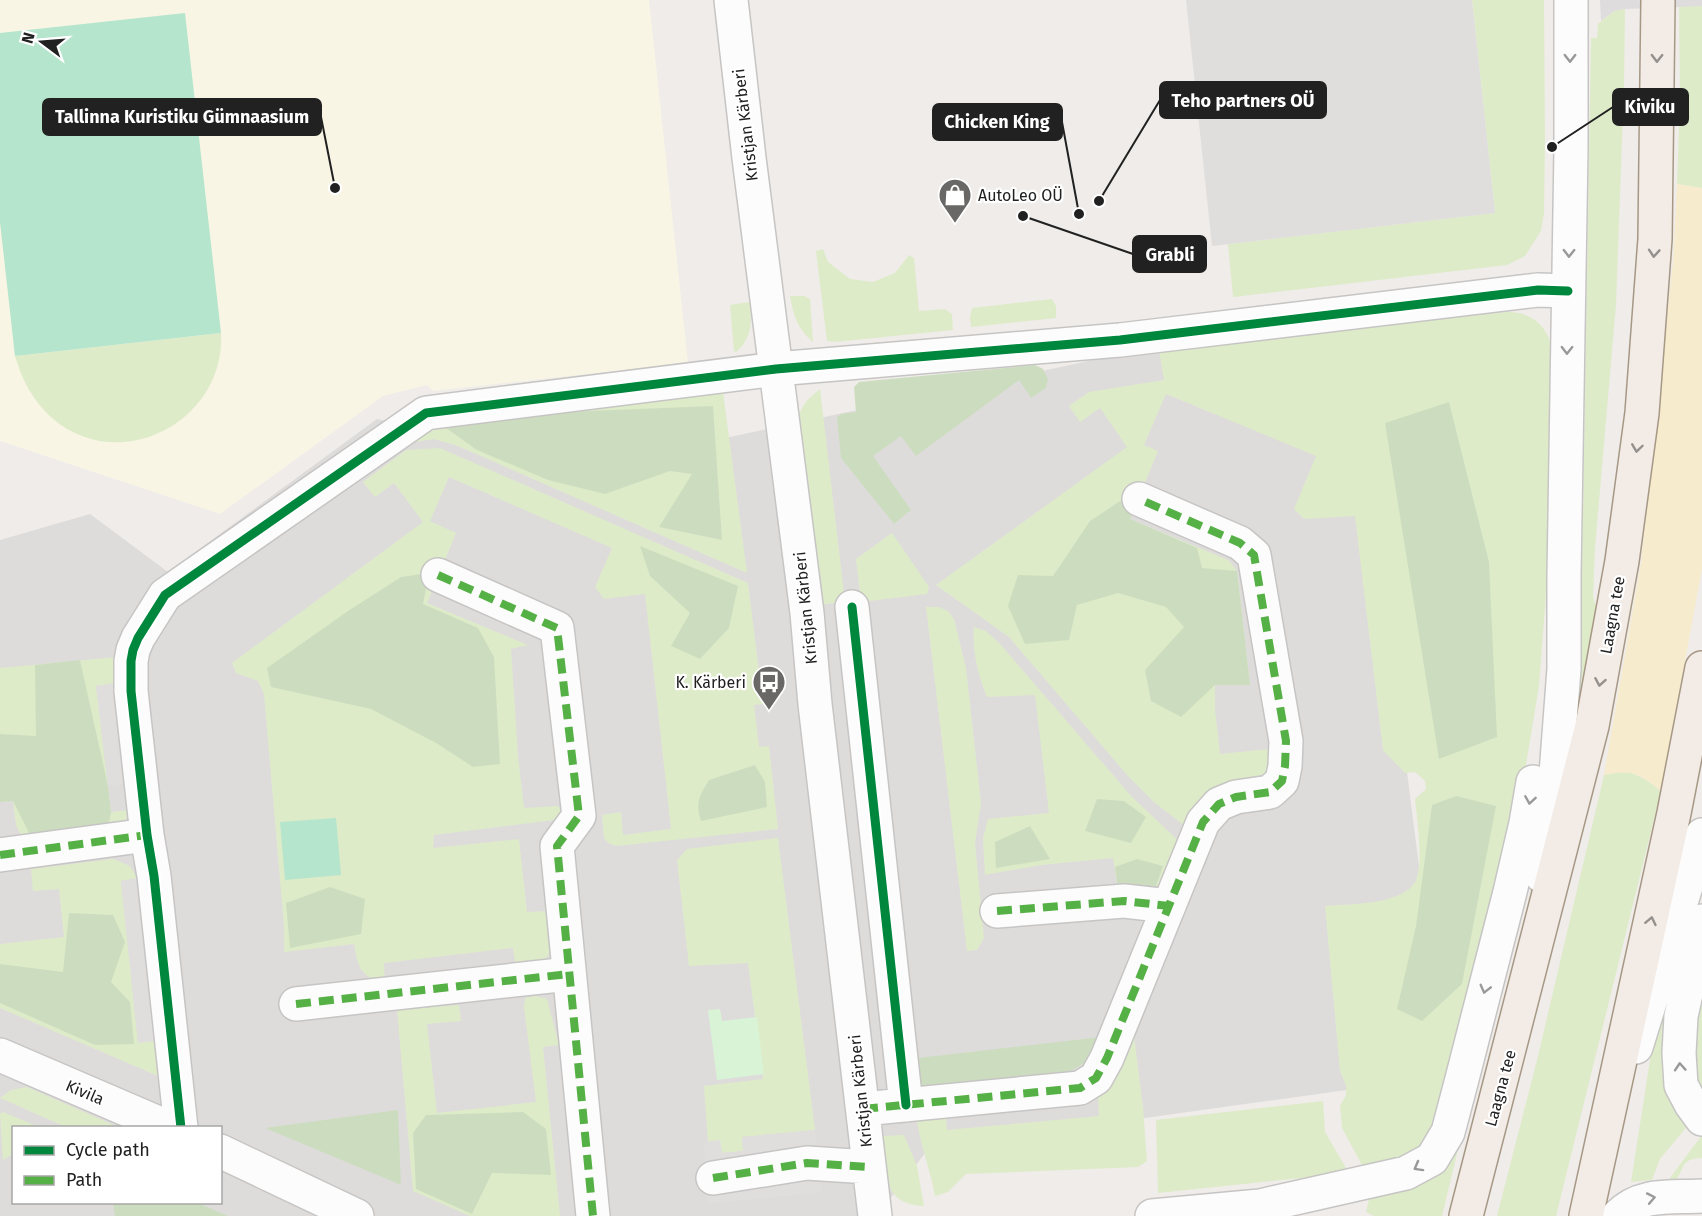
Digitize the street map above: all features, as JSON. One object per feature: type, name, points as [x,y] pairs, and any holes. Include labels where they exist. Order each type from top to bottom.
[{"type":"main road","name":"Laagna tee","points":[[1466,1216],[1592,726],[1622,561],[1641,424],[1655,239],[1658,0]]},
{"type":"main road","points":[[1586,1216],[1674,813],[1702,668]]},
{"type":"street","name":"Kristjan Kärberi","points":[[731,0],[807,613],[874,1216]]},
{"type":"street","points":[[1525,993],[1556,774],[1564,669],[1571,0]]},
{"type":"street","points":[[181,1126],[154,876],[147,835],[131,691],[133,650],[165,595],[426,413],[776,369],[1120,340],[1538,290],[1568,291]]},
{"type":"street","points":[[863,1109],[1080,1088],[1096,1078],[1107,1058],[1203,822],[1219,804],[1236,797],[1270,792],[1282,781],[1286,741],[1254,555],[1240,543],[1139,499]]},
{"type":"street","points":[[438,575],[557,628],[579,816],[556,846],[593,1216]]},
{"type":"street","points":[[1152,1216],[1260,1206],[1406,1173],[1432,1159],[1448,1132],[1526,823],[1564,576]]},
{"type":"street","points":[[852,607],[906,1105]]},
{"type":"street","points":[[0,855],[147,835]]},
{"type":"street","points":[[1599,1163],[1702,835]]},
{"type":"street","points":[[997,911],[1124,901],[1169,906]]},
{"type":"street","points":[[1702,921],[1681,1016],[1679,1053],[1681,1085],[1690,1104],[1702,1119]]},
{"type":"street","points":[[297,1004],[569,974]]},
{"type":"street","name":"Kivila","points":[[0,1055],[165,1126]]},
{"type":"street","points":[[222,1152],[357,1216]]},
{"type":"street","points":[[713,1178],[807,1163],[868,1167]]},
{"type":"street","points":[[1618,1216],[1641,1200],[1659,1196],[1702,1196]]},
{"type":"street","points":[[1260,1206],[1316,1216]]},
{"type":"shaded area","points":[[0,0],[649,0],[688,363],[433,391],[427,385],[383,396],[220,514],[0,441]]},
{"type":"shaded area","points":[[1186,0],[1472,0],[1495,213],[1212,246]]},
{"type":"shaded area","points":[[1164,345],[1359,395],[1421,882],[1361,1088],[929,1148],[877,1216],[0,1216],[0,540],[90,514],[168,572],[377,419],[598,465]]},
{"type":"shaded area","points":[[131,681],[141,781],[108,786],[96,686]]},
{"type":"shaded area","points":[[154,876],[171,1039],[138,1043],[121,881]]},
{"type":"shaded area","points":[[815,1130],[821,1192],[708,1204],[704,1142],[720,1140],[722,1153],[743,1151],[742,1137]]},
{"type":"green space","points":[[1472,0],[1544,0],[1544,213],[1541,231],[1525,256],[1507,265],[1233,297],[1228,244],[1495,213]]},
{"type":"green space","points":[[1679,0],[1702,0],[1702,188],[1677,184],[1680,98]]},
{"type":"green space","points":[[1625,9],[1616,305],[1595,548],[1594,628],[1580,695],[1591,38],[1597,38],[1598,24],[1614,11]]},
{"type":"green space","points":[[185,13],[221,333],[15,356],[0,222],[0,33]]},
{"type":"green space","points":[[823,249],[828,262],[850,279],[873,282],[895,273],[909,255],[914,258],[919,311],[945,309],[952,314],[953,330],[827,341],[816,251]]},
{"type":"green space","points":[[790,296],[804,296],[810,299],[813,342],[797,322]]},
{"type":"green space","points":[[1052,299],[1056,306],[1056,318],[971,327],[972,308]]},
{"type":"green space","points":[[750,302],[750,329],[745,341],[736,352],[734,351],[730,305]]},
{"type":"green space","points":[[1506,312],[1531,317],[1543,327],[1552,351],[1546,594],[1539,686],[1516,825],[1441,1122],[1413,1156],[1364,1169],[1342,1128],[1340,1106],[1346,1095],[1346,1085],[1340,1071],[1325,906],[1361,904],[1387,899],[1408,890],[1415,882],[1418,875],[1419,854],[1415,799],[1426,789],[1425,781],[1415,772],[1405,773],[1383,750],[1355,516],[1304,519],[1294,509],[1316,456],[1166,394],[1144,445],[1158,451],[1130,519],[1228,560],[1237,571],[1250,685],[1215,685],[1215,710],[1220,754],[1270,749],[1270,767],[1266,779],[1189,829],[1155,803],[1128,776],[1009,637],[936,585],[1127,447],[1100,408],[1080,422],[1069,406],[1089,392],[1164,380],[1159,350]]},
{"type":"green space","points":[[221,333],[218,364],[206,392],[188,414],[164,431],[137,440],[108,442],[79,435],[52,418],[29,390],[15,356]]},
{"type":"green space","points":[[1035,365],[1043,369],[1048,379],[1046,388],[1031,398],[1019,380],[916,456],[901,436],[873,456],[911,510],[894,524],[841,458],[837,417],[841,414],[856,412],[854,387],[859,382]]},
{"type":"green space","points":[[820,389],[845,602],[816,605],[795,432],[803,407],[809,398]]},
{"type":"green space","points":[[723,392],[747,573],[458,446],[434,439],[408,443],[450,421]]},
{"type":"green space","points":[[1449,402],[1489,562],[1497,737],[1439,759],[1385,423]]},
{"type":"green space","points":[[713,406],[722,540],[659,527],[692,474],[670,471],[605,494],[548,480],[477,450],[446,428],[514,414]]},
{"type":"green space","points":[[440,448],[748,583],[763,704],[754,705],[759,747],[769,746],[778,829],[616,846],[608,843],[604,838],[602,815],[621,812],[623,835],[671,829],[645,594],[604,599],[595,587],[612,548],[449,477],[430,521],[456,533],[427,603],[528,645],[511,649],[524,808],[558,806],[562,819],[434,835],[433,848],[519,839],[527,912],[548,911],[551,944],[550,951],[541,963],[516,969],[513,948],[384,963],[385,983],[365,974],[359,965],[354,944],[284,952],[284,926],[264,694],[258,681],[236,673],[232,663],[423,522],[394,483],[375,497],[363,482],[406,450]]},
{"type":"green space","points":[[1120,501],[1135,506],[1130,519],[1197,548],[1202,568],[1237,571],[1250,685],[1215,685],[1181,717],[1151,701],[1145,670],[1184,627],[1166,607],[1118,593],[1077,605],[1069,640],[1025,644],[1008,606],[1018,575],[1053,576],[1090,521]]},
{"type":"green space","points":[[892,533],[929,587],[927,594],[861,602],[856,559]]},
{"type":"green space","points":[[640,546],[738,586],[729,628],[700,659],[671,646],[690,613],[650,576]]},
{"type":"green space","points":[[429,573],[423,604],[478,628],[494,657],[500,764],[473,767],[436,743],[371,709],[271,687],[267,668],[401,577]]},
{"type":"green space","points":[[926,607],[939,607],[948,611],[954,619],[966,668],[981,803],[975,843],[984,938],[977,950],[967,951]]},
{"type":"green space","points":[[974,627],[986,631],[1001,645],[1132,797],[1183,845],[1165,885],[1118,891],[1113,858],[1041,865],[985,875],[983,838],[988,819],[1049,813],[1035,695],[987,697],[976,663]]},
{"type":"green space","points":[[117,657],[114,667],[115,683],[96,686],[111,812],[130,810],[127,818],[117,827],[32,839],[21,835],[16,825],[13,801],[0,802],[0,668]]},
{"type":"green space","points":[[80,660],[108,786],[111,813],[107,831],[32,839],[13,801],[0,802],[0,734],[36,736],[35,665]]},
{"type":"green space","points":[[755,765],[765,782],[767,807],[701,821],[698,809],[699,800],[709,780]]},
{"type":"green space","points":[[1625,770],[1645,779],[1661,791],[1556,1216],[1497,1216],[1538,1056],[1604,775]]},
{"type":"green space","points":[[1456,796],[1496,806],[1462,984],[1422,1021],[1397,1009],[1416,926],[1432,805]]},
{"type":"green space","points":[[1097,799],[1124,801],[1146,817],[1131,843],[1085,831]]},
{"type":"green space","points":[[336,818],[341,875],[285,880],[280,822]]},
{"type":"green space","points":[[1030,826],[1050,859],[996,868],[995,842]]},
{"type":"green space","points":[[778,838],[815,1130],[742,1137],[743,1151],[722,1153],[720,1141],[708,1142],[704,1086],[763,1079],[748,963],[689,966],[677,860],[687,849]]},
{"type":"green space","points":[[113,859],[130,866],[137,878],[121,881],[138,1042],[154,1041],[158,1076],[0,1008],[0,944],[64,937],[59,889],[33,891],[31,869]]},
{"type":"green space","points":[[1137,859],[1163,866],[1156,886],[1118,891],[1115,867]]},
{"type":"green space","points":[[330,887],[365,899],[361,934],[290,948],[286,903]]},
{"type":"green space","points":[[69,913],[113,915],[125,942],[111,982],[130,1002],[134,1044],[95,1045],[0,1003],[0,964],[63,972]]},
{"type":"green space","points":[[1686,916],[1679,977],[1689,1124],[1660,1159],[1652,1180],[1631,1182],[1654,1034]]},
{"type":"green space","points":[[1702,976],[1702,1098],[1698,1090],[1690,1035]]},
{"type":"green space","points":[[536,996],[547,999],[559,1045],[543,1047],[560,1216],[470,1216],[413,1191],[397,1010],[459,1005],[461,1021],[427,1024],[437,1113],[536,1102],[524,1007],[525,998]]},
{"type":"green space","points":[[720,1009],[722,1021],[757,1017],[764,1074],[717,1080],[708,1010]]},
{"type":"green space","points":[[1133,1027],[1147,1161],[1138,1167],[966,1174],[948,1192],[935,1196],[916,1114],[945,1111],[947,1130],[1099,1116],[1098,1095]]},
{"type":"green space","points":[[1101,1037],[1092,1059],[1059,1077],[914,1090],[909,1059]]},
{"type":"green space","points":[[27,1087],[116,1126],[64,1126],[0,1098],[11,1090]]},
{"type":"green space","points":[[1323,1101],[1325,1132],[1349,1173],[1158,1193],[1156,1120]]},
{"type":"green space","points":[[398,1110],[401,1185],[265,1128]]},
{"type":"green space","points":[[3,1112],[37,1126],[12,1126],[12,1155],[3,1160],[0,1114]]},
{"type":"green space","points":[[523,1112],[546,1129],[551,1175],[492,1173],[472,1214],[416,1189],[413,1133],[426,1115]]},
{"type":"green space","points":[[904,1135],[917,1166],[924,1206],[910,1204],[900,1199],[888,1183],[882,1136]]},
{"type":"green space","points":[[1702,1135],[1702,1158],[1687,1162],[1676,1181],[1667,1182]]},
{"type":"green space","points":[[1461,1137],[1442,1216],[1374,1216],[1366,1212],[1370,1195],[1439,1174],[1453,1159]]},
{"type":"green space","points":[[113,1204],[200,1204],[228,1216],[115,1216]]},
{"type":"sand","points":[[1677,184],[1702,188],[1702,569],[1661,791],[1635,774],[1622,772],[1604,775],[1641,563],[1673,262]]},
{"type":"pier","points":[[1600,0],[1702,0],[1702,6],[1625,9],[1614,11],[1601,21]]},
{"type":"marked path","points":[[863,1109],[1080,1088],[1096,1078],[1107,1058],[1203,822],[1219,804],[1236,797],[1270,792],[1282,781],[1286,741],[1254,555],[1240,543],[1139,499]]},
{"type":"marked path","points":[[438,575],[557,628],[579,816],[557,846],[593,1216]]},
{"type":"marked path","points":[[0,855],[147,835]]},
{"type":"marked path","points":[[997,911],[1124,901],[1169,906]]},
{"type":"marked path","points":[[296,1004],[569,974]]},
{"type":"marked path","points":[[713,1178],[807,1163],[869,1167]]},
{"type":"cycle path","points":[[181,1126],[154,876],[147,835],[131,691],[133,650],[165,595],[426,413],[776,369],[1120,340],[1538,290],[1568,291]]},
{"type":"cycle path","points":[[852,607],[906,1105]]},
{"type":"place","name":"Kiviku","points":[[1552,147]]},
{"type":"place","name":"Tallinna Kuristiku Gümnaasium","points":[[335,188]]},
{"type":"place","name":"Teho partners OÜ","points":[[1099,201]]},
{"type":"place","name":"Chicken King","points":[[1079,214]]},
{"type":"place","name":"Grabli","points":[[1023,216]]},
{"type":"place","name":"AutoLeo OÜ","points":[[955,224]]},
{"type":"place","name":"K. Kärberi","points":[[769,711]]}]
